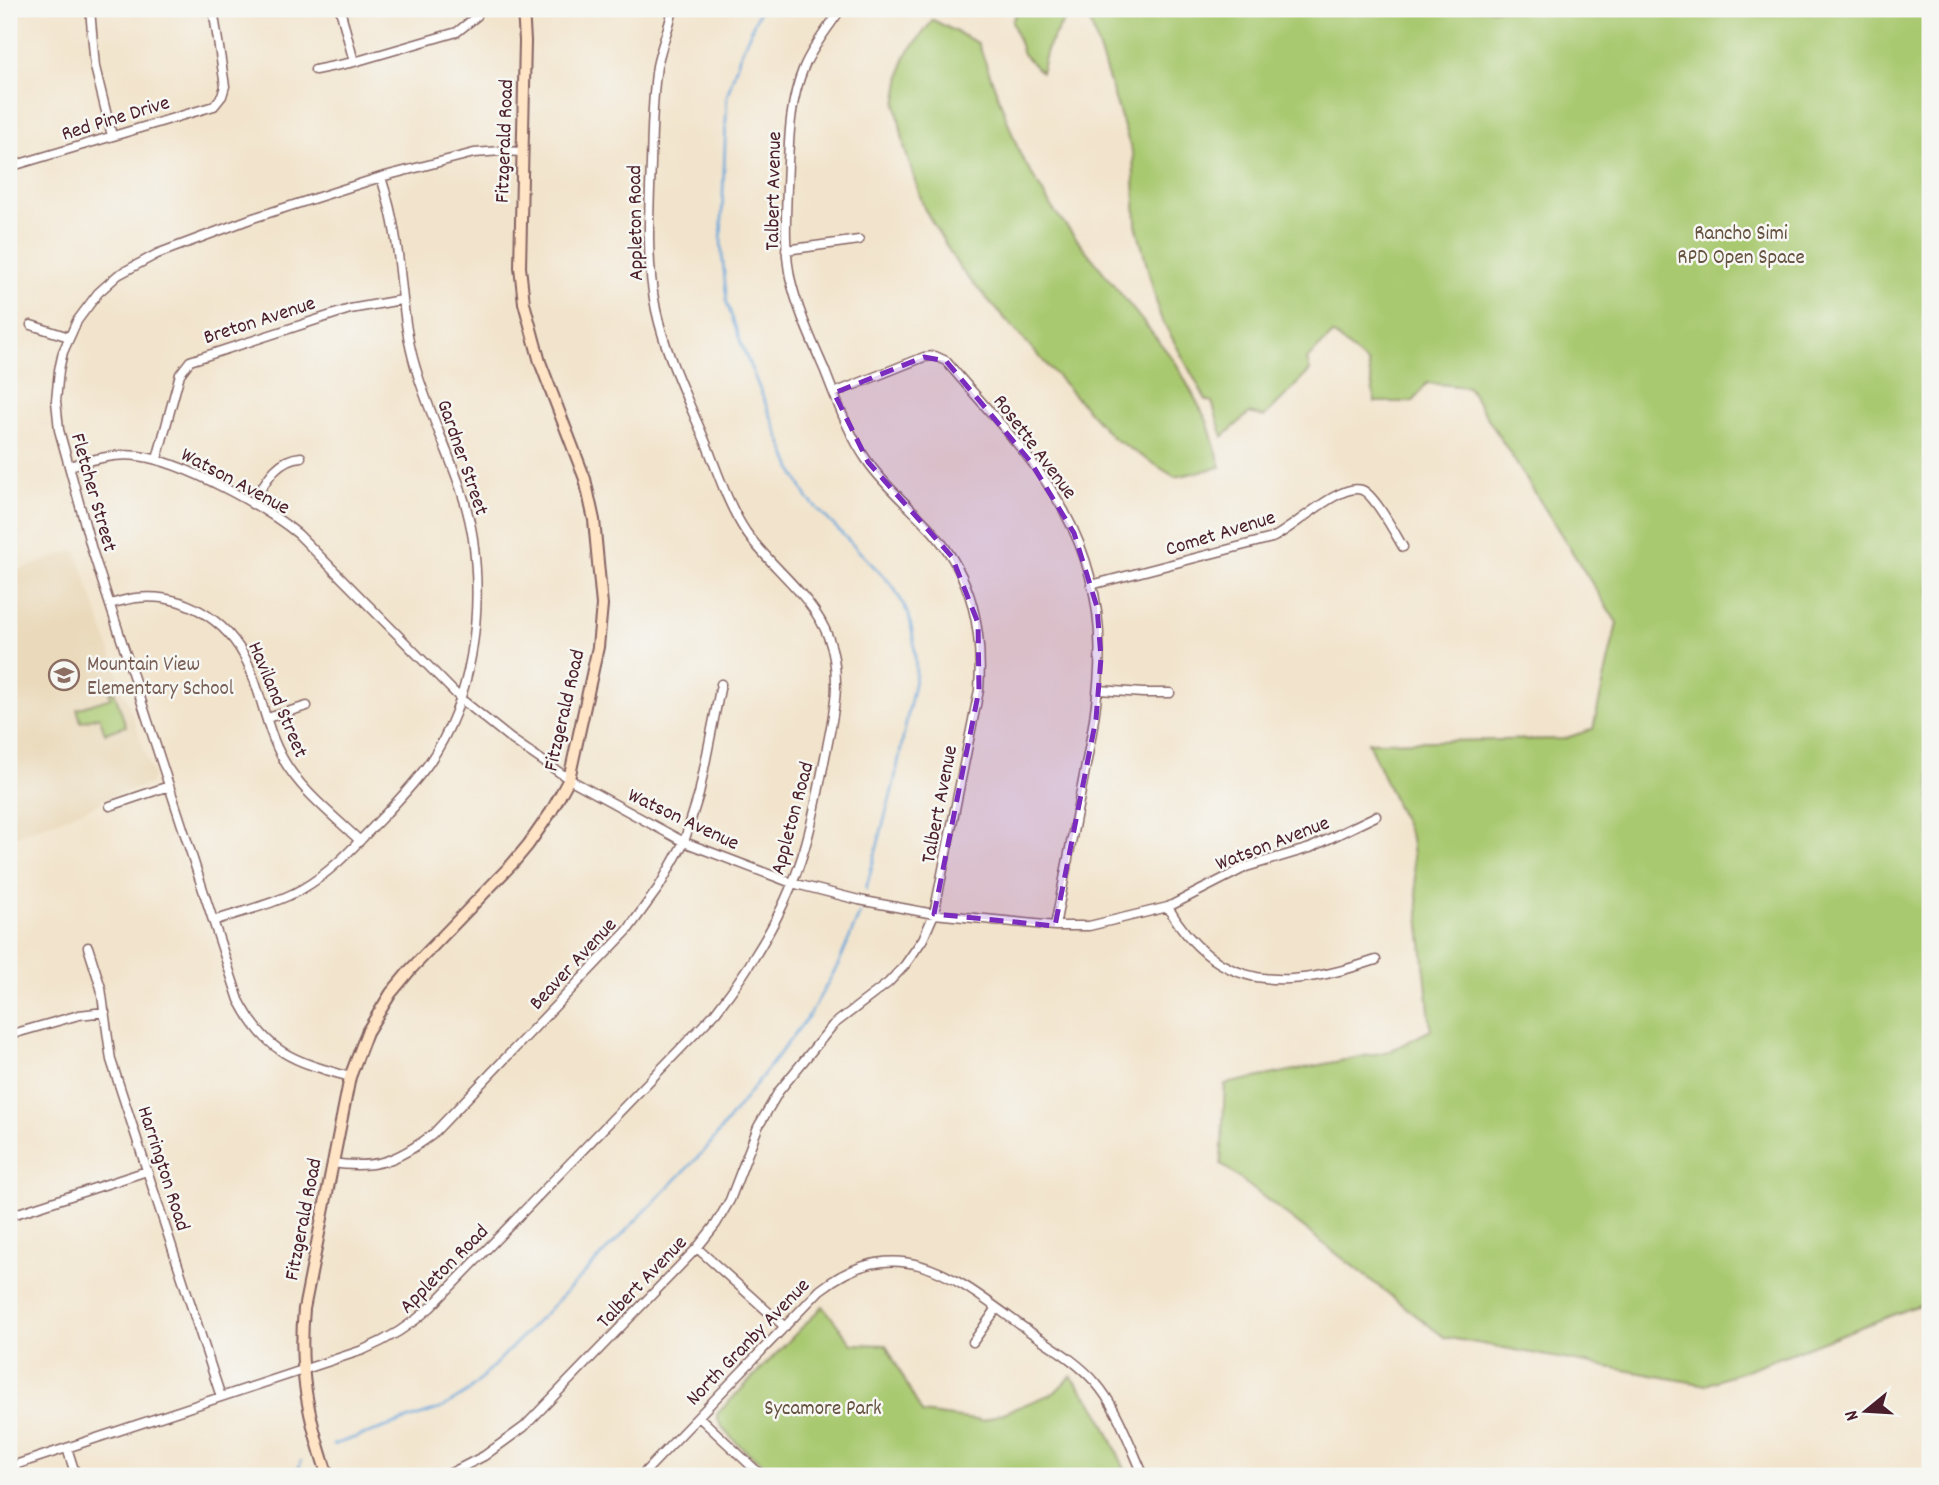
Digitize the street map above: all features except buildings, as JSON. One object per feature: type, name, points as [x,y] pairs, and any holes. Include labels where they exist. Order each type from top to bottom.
[{"type":"main road","name":"Fitzgerald Road","points":[[328,1476],[307,1409],[301,1338],[304,1308],[350,1077],[367,1032],[391,993],[528,845],[551,812],[569,779],[598,647],[602,605],[594,520],[585,479],[540,362],[524,303],[520,267],[526,41],[523,9]]},
{"type":"street","points":[[90,9],[95,67],[113,136]]},
{"type":"street","name":"Red Pine Drive","points":[[9,167],[208,109],[219,102],[224,91],[225,78],[220,63],[213,9]]},
{"type":"street","points":[[340,9],[354,62]]},
{"type":"street","name":"Appleton Road","points":[[9,1466],[302,1371],[385,1341],[410,1326],[432,1307],[715,1013],[761,948],[792,883],[811,824],[835,709],[836,665],[816,612],[758,548],[734,510],[671,359],[656,310],[648,236],[653,100],[658,64],[673,9]]},
{"type":"street","name":"Talbert Avenue","points":[[449,1476],[484,1457],[524,1427],[697,1248],[730,1200],[758,1127],[779,1091],[833,1025],[888,983],[905,965],[923,939],[934,914],[979,690],[981,655],[978,623],[968,590],[952,557],[934,533],[868,462],[851,434],[797,302],[786,250],[792,107],[804,68],[813,50],[841,9]]},
{"type":"street","points":[[315,70],[354,62],[457,32],[477,16]]},
{"type":"street","name":"Fletcher Street","points":[[350,1077],[292,1058],[274,1047],[259,1033],[239,1000],[110,604],[69,466],[59,430],[56,401],[59,370],[69,337],[87,306],[118,275],[137,263],[253,218],[381,177],[474,153],[502,150],[522,152]]},
{"type":"street","name":"Gardner Street","points":[[213,921],[278,900],[303,888],[331,869],[360,841],[407,791],[440,746],[461,699],[469,669],[476,621],[477,581],[473,539],[458,479],[415,369],[401,300],[395,233],[381,177]]},
{"type":"street","points":[[786,250],[859,240]]},
{"type":"street","name":"Breton Avenue","points":[[157,459],[180,374],[190,361],[350,309],[401,300]]},
{"type":"street","points":[[31,325],[69,337]]},
{"type":"street","name":"Rosette Avenue","points":[[834,393],[924,356],[934,356],[946,361],[1050,488],[1074,533],[1091,585],[1100,633],[1100,690],[1055,926]]},
{"type":"street","name":"Watson Avenue","points":[[69,466],[117,456],[157,459],[188,471],[279,519],[298,534],[461,699],[511,739],[569,779],[684,842],[792,883],[859,900],[934,914],[1055,926],[1090,926],[1168,907],[1246,867],[1320,844],[1376,816]]},
{"type":"street","points":[[252,504],[278,464],[288,458],[301,457]]},
{"type":"street","name":"Comet Avenue","points":[[1091,585],[1272,538],[1286,532],[1335,495],[1351,489],[1362,490],[1372,498],[1403,547]]},
{"type":"street","name":"Haviland Street","points":[[110,604],[136,598],[163,598],[191,606],[214,619],[233,637],[245,657],[274,740],[297,779],[360,841]]},
{"type":"street","name":"Beaver Avenue","points":[[332,1163],[361,1166],[386,1162],[406,1154],[432,1135],[627,931],[659,887],[684,842],[699,794],[721,684]]},
{"type":"street","points":[[1100,690],[1170,693]]},
{"type":"street","points":[[267,718],[307,706]]},
{"type":"street","points":[[110,806],[169,786]]},
{"type":"street","points":[[1168,907],[1180,928],[1200,951],[1228,968],[1254,978],[1296,979],[1356,967],[1376,960]]},
{"type":"street","name":"Harrington Road","points":[[88,947],[101,988],[111,1059],[220,1397]]},
{"type":"street","points":[[9,1035],[66,1018],[105,1012]]},
{"type":"street","points":[[9,1216],[147,1171]]},
{"type":"street","points":[[697,1248],[785,1327]]},
{"type":"street","name":"North Granby Avenue","points":[[641,1476],[820,1290],[837,1276],[878,1262],[899,1261],[937,1269],[1081,1368],[1096,1383],[1110,1404],[1144,1476]]},
{"type":"street","points":[[973,1342],[997,1308]]},
{"type":"street","points":[[699,1417],[762,1476]]},
{"type":"street","points":[[67,1448],[76,1476]]},
{"type":"highlighted area","points":[[924,357],[946,361],[1030,461],[1074,533],[1097,607],[1101,658],[1096,719],[1055,926],[934,914],[979,690],[978,623],[952,557],[868,462],[834,393]]},
{"type":"shaded area","name":"Mountain View Elementary School","points":[[76,550],[153,776],[150,784],[103,799],[99,804],[9,839],[9,573]]},
{"type":"green space","points":[[1019,9],[1071,9],[1048,46],[1041,72],[1023,54],[1012,21]]},
{"type":"green space","name":"Rancho Simi RPD Open Space","points":[[1086,9],[1930,9],[1930,1301],[1706,1385],[1444,1337],[1221,1164],[1225,1084],[1390,1051],[1431,1030],[1411,838],[1368,742],[1563,739],[1593,729],[1617,623],[1468,387],[1427,383],[1413,402],[1375,402],[1368,364],[1333,334],[1307,359],[1310,371],[1264,417],[1249,413],[1223,437],[1212,402],[1206,400],[1160,316],[1136,224],[1133,155]]},
{"type":"green space","points":[[933,20],[978,43],[1020,154],[1052,208],[1176,363],[1207,421],[1221,467],[1175,477],[1113,438],[960,269],[924,208],[905,150],[896,104],[904,58]]},
{"type":"green space","points":[[114,691],[126,726],[105,733],[99,716],[81,722],[77,709],[111,698],[109,693]]},
{"type":"green space","name":"Sycamore Park","points":[[823,1306],[852,1344],[886,1345],[922,1413],[983,1421],[1054,1393],[1071,1376],[1098,1410],[1128,1476],[780,1476],[733,1439],[724,1430],[717,1414]]},
{"type":"waterway","points":[[760,9],[739,58],[727,96],[721,242],[727,303],[794,473],[808,499],[893,586],[909,615],[914,641],[916,674],[894,783],[866,889]]},
{"type":"waterway","points":[[333,1445],[442,1408],[469,1391],[706,1149],[810,1014],[838,965],[860,913]]},
{"type":"waterway","points":[[296,1476],[301,1461]]},
{"type":"place","name":"Mountain View Elementary School","points":[[64,675]]}]
